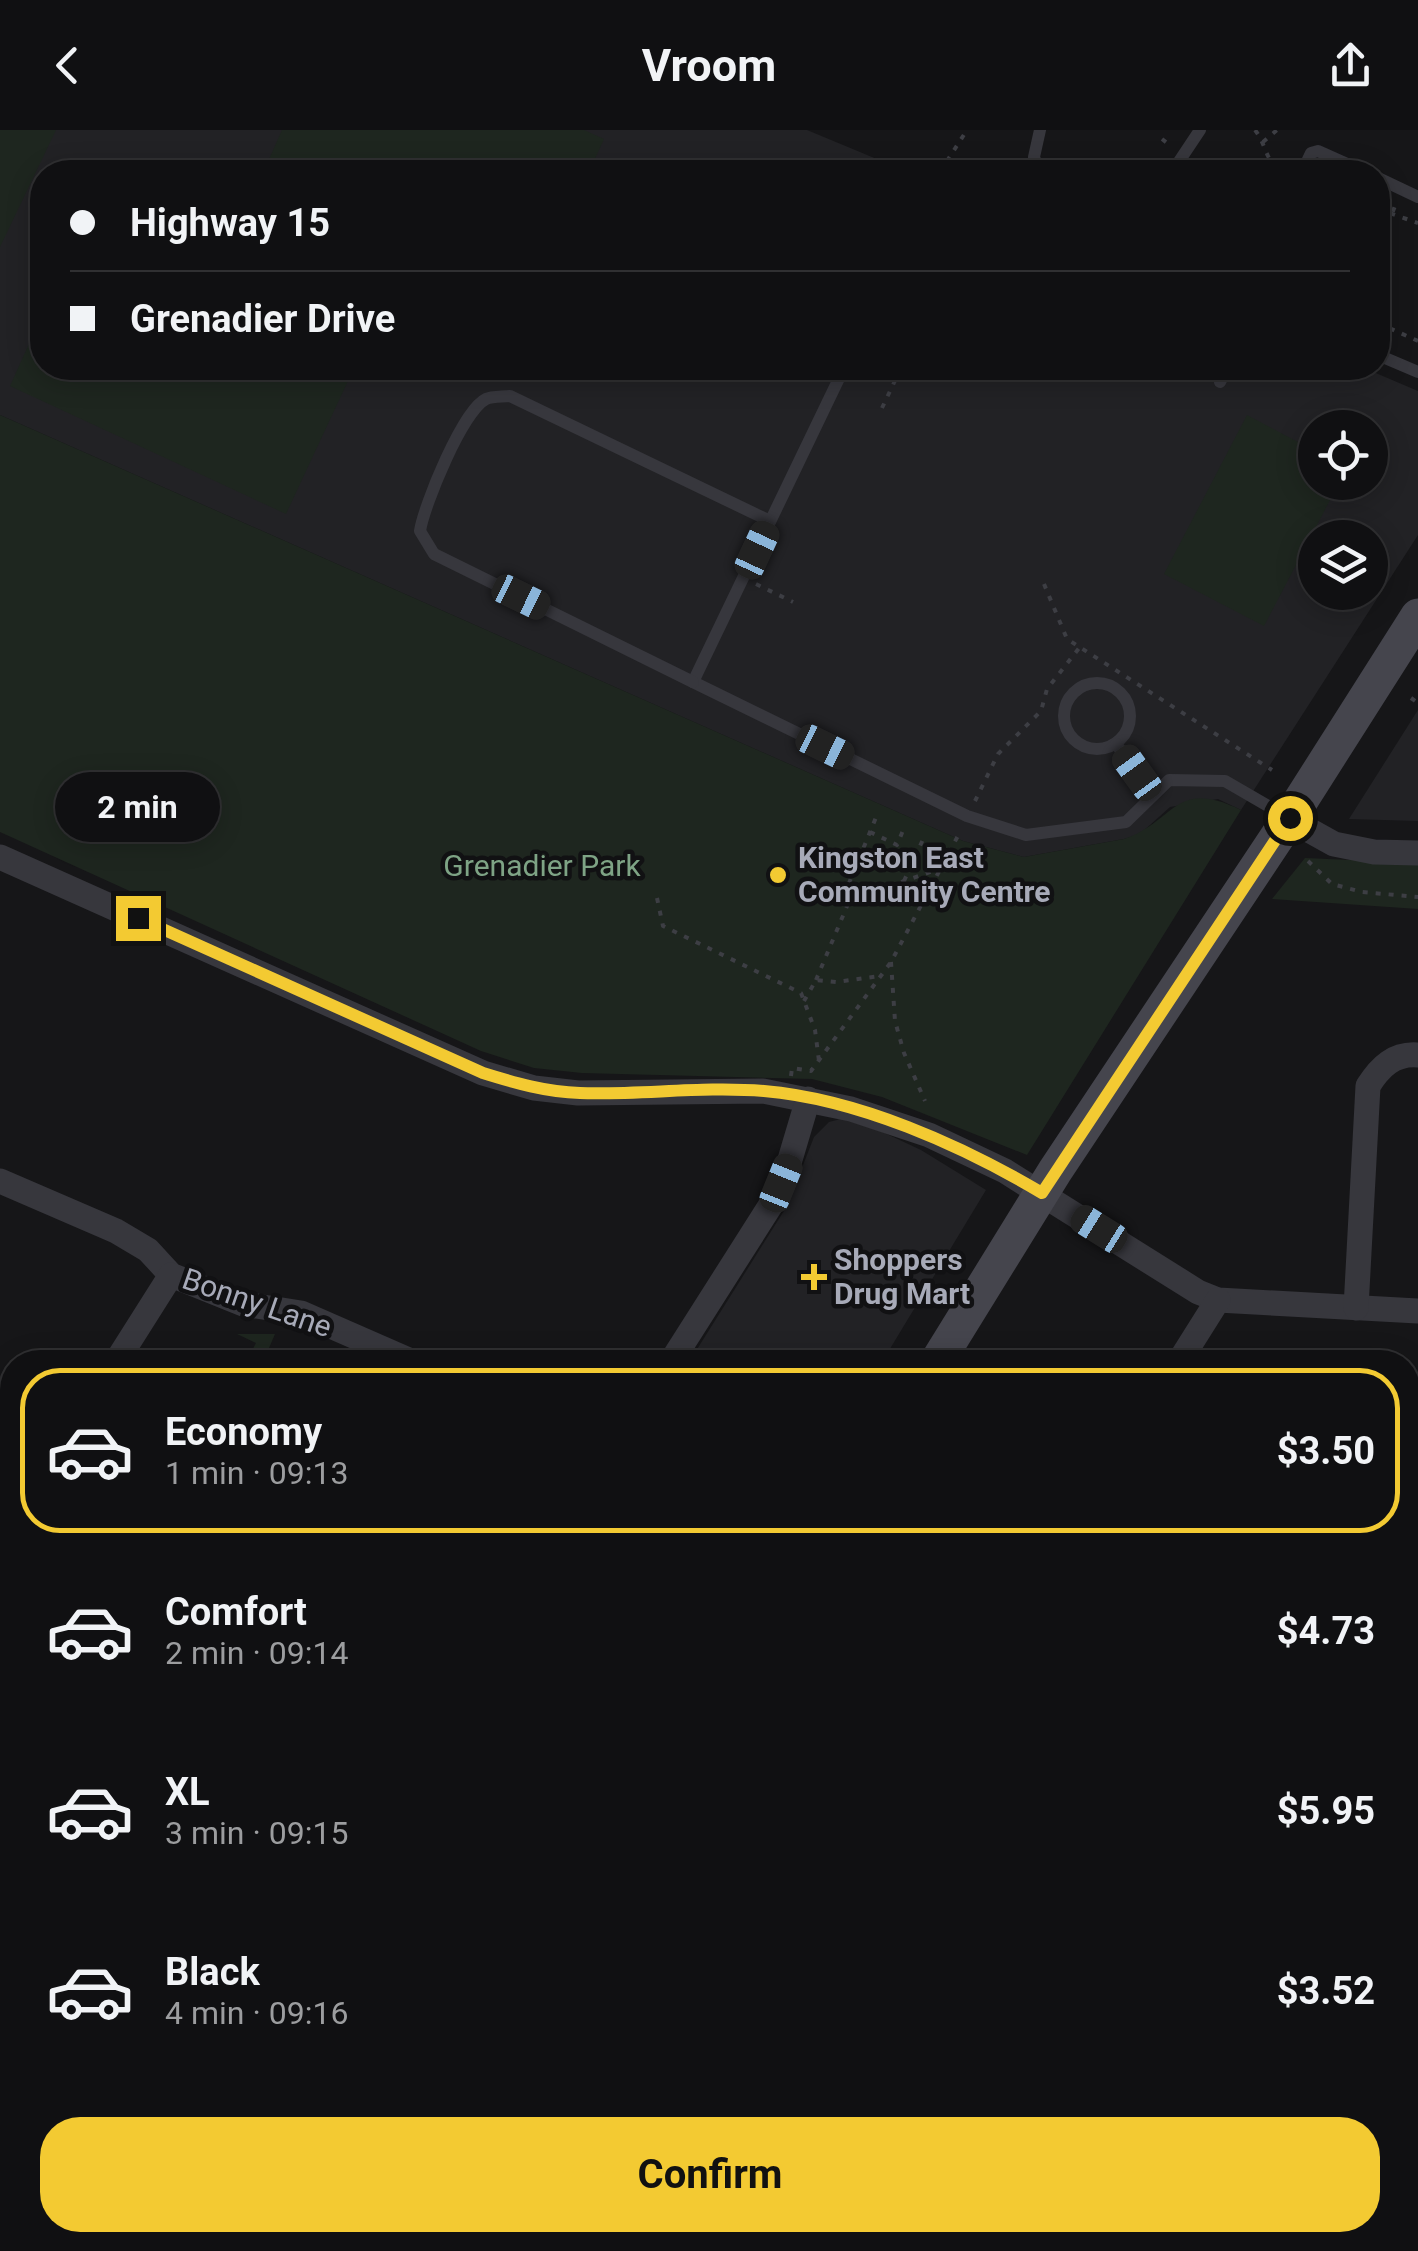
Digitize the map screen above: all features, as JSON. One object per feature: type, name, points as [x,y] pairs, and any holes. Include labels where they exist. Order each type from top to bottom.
[{"type":"main road","points":[[944,1350],[1042,1193],[1290,818],[1418,616]]},
{"type":"street","points":[[1290,818],[1334,844],[1374,852],[1418,853]]},
{"type":"street","points":[[0,857],[500,1078],[534,1088],[578,1093],[764,1091],[851,1109],[929,1135],[1005,1171],[1198,1292],[1218,1300],[1418,1311]]},
{"type":"street","points":[[1356,1308],[1368,1086],[1382,1065],[1408,1054],[1418,1055]]},
{"type":"street","points":[[679,1350],[772,1202],[789,1163],[797,1097]]},
{"type":"street","name":"Bonny Lane","points":[[0,1181],[116,1232],[148,1250],[171,1275],[242,1304],[301,1313],[386,1350]]},
{"type":"street","points":[[124,1350],[171,1275]]},
{"type":"street","points":[[1187,1350],[1218,1300]]},
{"type":"lane","points":[[1035,160],[1040,130]]},
{"type":"lane","points":[[1180,160],[1200,130]]},
{"type":"lane","points":[[1308,160],[1311,153],[1318,151],[1338,160]]},
{"type":"lane","points":[[1390,184],[1418,197]]},
{"type":"lane","points":[[1390,361],[1418,372]]},
{"type":"lane","points":[[692,682],[838,380]]},
{"type":"lane","points":[[770,521],[510,396],[486,398],[470,414],[424,508],[420,531],[434,554],[967,816],[1026,835],[1126,822],[1168,780],[1225,781],[1290,818]]},
{"type":"lane","points":[[1102,683],[1122,694],[1130,714],[1124,736],[1116,744],[1097,750],[1070,736],[1063,715],[1071,694],[1080,687],[1102,683]]},
{"type":"lane","points":[[1116,744],[1152,793]]},
{"type":"path","points":[[948,160],[967,130]]},
{"type":"path","points":[[1255,130],[1269,160]]},
{"type":"path","points":[[1263,142],[1277,130]]},
{"type":"path","points":[[1390,219],[1395,206]]},
{"type":"path","points":[[1392,214],[1418,224]]},
{"type":"path","points":[[1390,328],[1418,341]]},
{"type":"path","points":[[882,408],[895,380]]},
{"type":"path","points":[[1044,584],[1067,639],[1272,770]]},
{"type":"path","points":[[797,1097],[792,1068],[811,1072],[891,962],[998,754],[1041,711],[1047,689],[1080,646]]},
{"type":"path","points":[[1410,698],[1418,703]]},
{"type":"path","points":[[804,1001],[850,899],[847,888],[877,815]]},
{"type":"path","points":[[870,832],[897,846],[904,828]]},
{"type":"path","points":[[904,881],[925,835]]},
{"type":"path","points":[[1308,861],[1332,884],[1362,892],[1418,897]]},
{"type":"path","points":[[850,899],[942,868]]},
{"type":"path","points":[[657,898],[663,926],[801,992],[815,1030],[819,1060]]},
{"type":"path","points":[[891,962],[894,1021],[925,1101]]},
{"type":"path","points":[[816,980],[836,982],[880,976]]},
{"type":"shaded area","points":[[0,130],[807,130],[879,160],[30,160],[30,380],[1390,379],[1418,391],[1418,535],[1388,582],[1388,520],[1298,520],[1298,610],[1370,610],[1241,810],[1218,799],[1170,807],[1140,834],[1024,857],[963,841],[0,415]]},
{"type":"shaded area","points":[[1418,710],[1418,821],[1349,819]]},
{"type":"shaded area","points":[[844,1118],[874,1128],[921,1150],[986,1190],[889,1350],[697,1350],[787,1206],[814,1137],[829,1122]]},
{"type":"green space","points":[[0,130],[56,130],[42,160],[30,160],[30,184],[0,247]]},
{"type":"green space","points":[[282,130],[584,130],[604,139],[594,160],[269,160]]},
{"type":"green space","points":[[30,342],[30,380],[348,380],[286,514],[10,386]]},
{"type":"green space","name":"Grenadier Park","points":[[0,415],[963,841],[1024,857],[1124,839],[1188,800],[1219,801],[1241,810],[1027,1155],[882,1097],[812,1079],[582,1073],[534,1068],[481,1051],[0,832]]},
{"type":"green space","points":[[1247,415],[1298,442],[1298,500],[1330,500],[1320,520],[1298,520],[1298,561],[1264,626],[1164,574]]},
{"type":"green space","points":[[1305,858],[1418,863],[1418,909],[1272,899]]},
{"type":"green space","points":[[237,1334],[275,1334],[268,1350],[252,1350],[256,1343]]},
{"type":"place","name":"Kingston East Community Centre","points":[[778,875]]},
{"type":"place","name":"Shoppers Drug Mart","points":[[814,1277]]},
{"type":"route","points":[[138,918],[483,1073],[534,1088],[578,1093],[764,1091],[808,1099],[929,1135],[1042,1193],[1290,818]]}]
